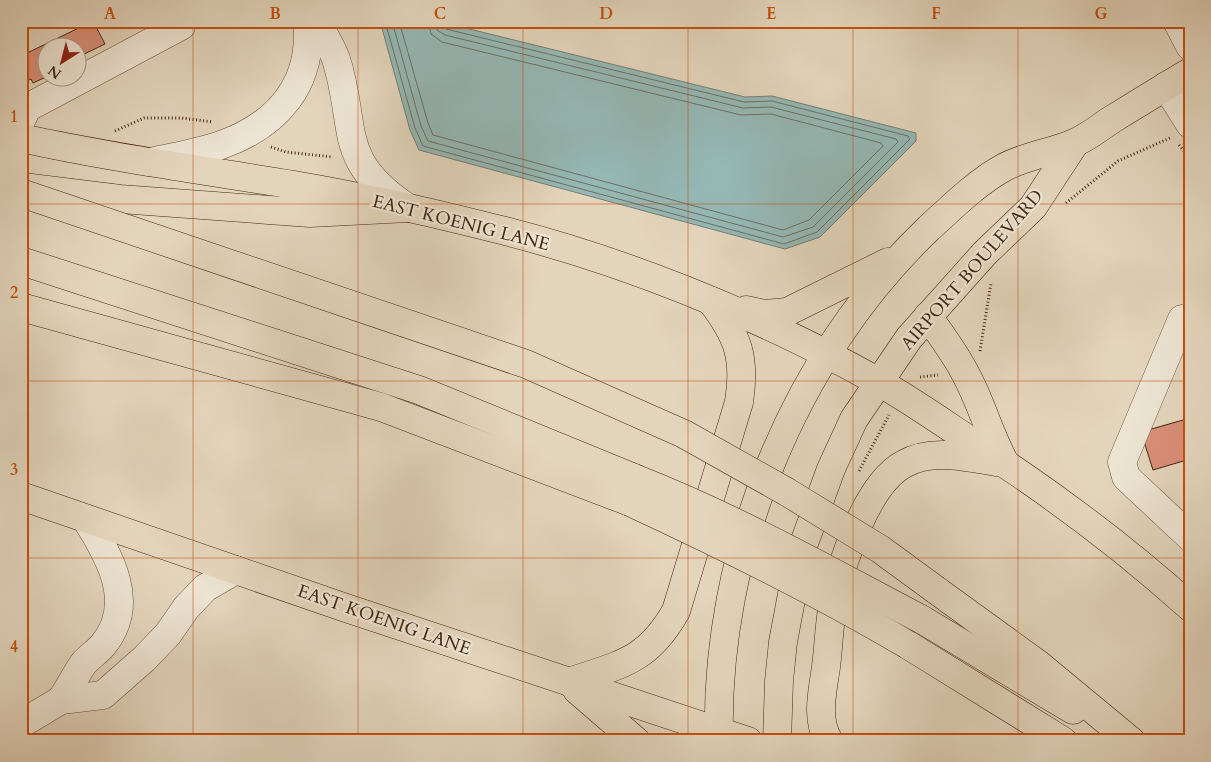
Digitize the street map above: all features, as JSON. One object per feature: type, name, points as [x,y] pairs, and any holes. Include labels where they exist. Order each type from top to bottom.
[{"type":"main road","name":"AIRPORT BOULEVARD","points":[[719,736],[721,678],[728,626],[744,541],[761,489],[784,434],[804,393],[852,317],[900,256],[968,193],[1003,167],[1075,143],[1190,72]]},
{"type":"main road","name":"EAST KOENIG LANE","points":[[21,138],[148,163],[297,186],[492,227],[588,256],[711,301],[827,355],[879,382],[1005,463],[1084,520],[1157,577],[1190,607]]},
{"type":"main road","name":"AIRPORT BOULEVARD","points":[[778,741],[779,681],[783,642],[799,557],[840,449],[854,418],[909,338],[984,253],[1033,207],[1075,143]]},
{"type":"main road","points":[[21,187],[120,199],[310,213],[408,208]]},
{"type":"main road","points":[[21,193],[526,364],[684,434],[787,492],[880,549],[1038,664],[1131,741]]},
{"type":"main road","points":[[711,301],[765,314],[787,312],[850,283],[900,256]]},
{"type":"main road","points":[[21,261],[419,390],[632,490],[717,542],[852,612],[1062,741]]},
{"type":"main road","points":[[636,741],[569,682],[636,657],[652,646],[665,631],[676,611],[739,402],[743,378],[742,360],[736,339],[728,324],[711,301]]},
{"type":"main road","points":[[21,307],[381,407],[632,490],[692,501],[779,542],[921,619],[1124,741]]},
{"type":"main road","points":[[928,316],[964,371],[984,414],[992,438],[1005,463]]},
{"type":"main road","points":[[829,741],[821,708],[834,600],[844,562],[870,500],[886,477],[904,463],[929,455],[963,456],[1005,463]]},
{"type":"main road","name":"EAST KOENIG LANE","points":[[21,496],[569,682],[719,736],[748,741]]},
{"type":"street","points":[[23,112],[181,26],[181,21]]},
{"type":"street","points":[[148,163],[221,145],[276,114],[293,93],[303,72],[309,43],[307,21]]},
{"type":"street","points":[[317,21],[335,58],[342,83],[348,126],[361,164],[385,193],[408,208]]},
{"type":"street","points":[[1177,21],[1190,46]]},
{"type":"street","points":[[1166,86],[1183,129]]},
{"type":"street","points":[[1190,329],[1182,319],[1122,462],[1126,478],[1190,537]]},
{"type":"street","points":[[61,700],[84,663],[103,645],[114,628],[120,607],[118,581],[112,564],[106,550],[86,519]]},
{"type":"street","points":[[21,724],[61,700],[103,695],[144,659],[168,634],[186,608],[205,588],[236,570]]},
{"type":"path","points":[[107,134],[144,118],[182,118],[216,123]]},
{"type":"path","points":[[1065,204],[1118,161],[1183,129]]},
{"type":"path","points":[[269,147],[286,152],[341,158]]},
{"type":"path","points":[[979,356],[992,275]]},
{"type":"path","points":[[912,378],[944,374]]},
{"type":"water","points":[[380,21],[437,21],[745,97],[772,96],[916,133],[916,141],[820,237],[785,249],[419,150],[410,130]]},
{"type":"building","points":[[93,21],[105,44],[88,52],[88,38],[58,38]]},
{"type":"building","points":[[38,48],[38,81],[33,83],[31,79],[21,84],[21,56]]},
{"type":"building","points":[[1183,420],[1190,442],[1190,459],[1153,470],[1141,432]]}]
